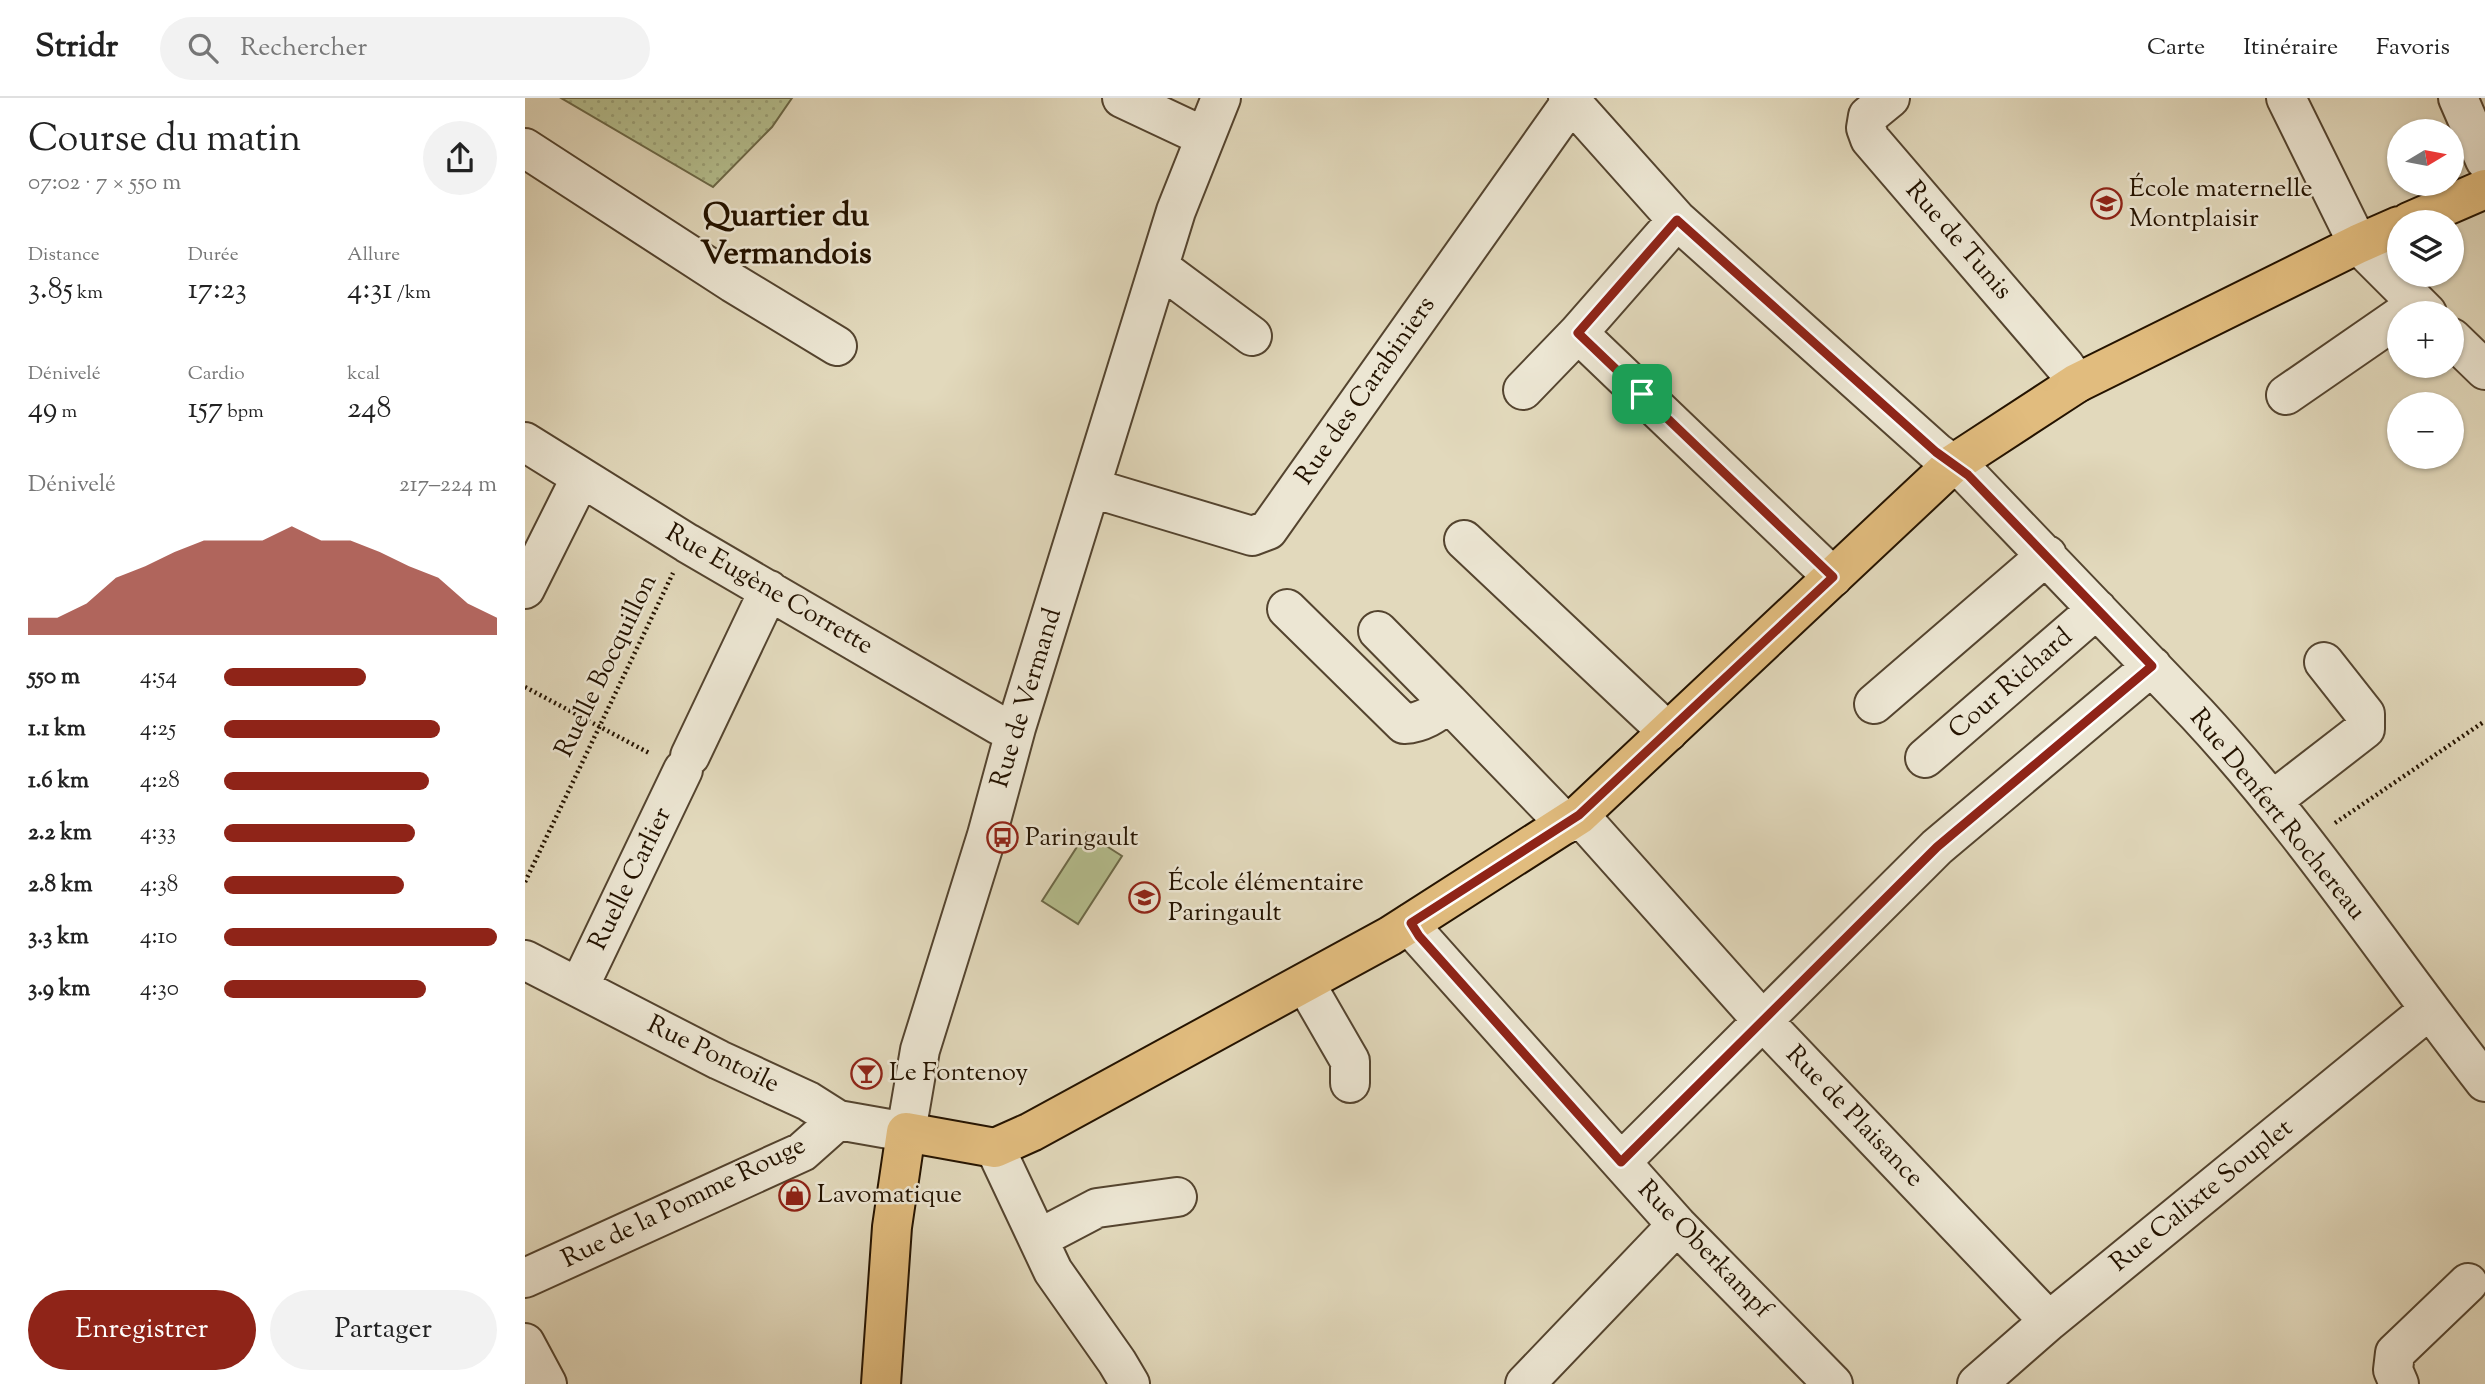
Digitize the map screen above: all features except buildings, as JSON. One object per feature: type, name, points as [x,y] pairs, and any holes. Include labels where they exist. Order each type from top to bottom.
[{"type":"main road","points":[[2438,210],[2485,190]]},
{"type":"main road","points":[[881,1384],[892,1227],[906,1132],[995,1149],[1031,1132],[1411,923],[1572,820],[1953,464],[2077,383],[2387,231]]},
{"type":"street","points":[[1122,98],[1205,137]]},
{"type":"street","name":"Rue de Vermand","points":[[906,1132],[921,1050],[987,835],[1016,728],[1176,211],[1221,98]]},
{"type":"street","name":"Rue de Tunis","points":[[1890,98],[1868,116],[1866,128],[1870,139],[2077,383]]},
{"type":"street","points":[[2286,98],[2358,244],[2403,301]]},
{"type":"street","points":[[2458,98],[2485,160]]},
{"type":"street","name":"Rue Denfert Rochereau","points":[[1584,105],[1677,220],[1936,452],[1968,475],[2233,752],[2485,1082]]},
{"type":"street","name":"Rue des Carabiniers","points":[[1092,488],[1252,536],[1268,530],[1584,105]]},
{"type":"street","points":[[525,148],[733,283],[837,346]]},
{"type":"street","points":[[1524,390],[1677,220]]},
{"type":"street","points":[[1159,267],[1252,336]]},
{"type":"street","points":[[2286,395],[2387,328]]},
{"type":"street","points":[[1578,333],[1833,577]]},
{"type":"street","points":[[2464,350],[2485,370]]},
{"type":"street","name":"Rue Eugène Corrette","points":[[525,443],[687,543],[999,725],[1016,728]]},
{"type":"street","points":[[525,589],[581,477]]},
{"type":"street","points":[[1464,540],[1668,732]]},
{"type":"street","points":[[1874,704],[2047,555]]},
{"type":"street","name":"Ruelle Carlier","points":[[579,987],[769,590]]},
{"type":"street","points":[[1287,609],[1404,724],[1417,723],[1437,713],[1449,703]]},
{"type":"street","name":"Cour Richard","points":[[1925,758],[2097,609]]},
{"type":"street","name":"Rue de Plaisance","points":[[1378,631],[1572,820],[2049,1321]]},
{"type":"street","points":[[2272,801],[2365,729],[2365,714],[2324,662]]},
{"type":"street","points":[[1621,1162],[1937,847],[2152,666]]},
{"type":"street","name":"Rue Oberkampf","points":[[1411,923],[1419,936],[1677,1224],[1833,1384]]},
{"type":"street","name":"Rue Pontoile","points":[[525,960],[719,1060],[808,1101],[838,1120],[906,1132]]},
{"type":"street","points":[[1305,983],[1350,1061],[1350,1083]]},
{"type":"street","name":"Rue Calixte Souplet","points":[[1977,1384],[2049,1321],[2429,1010]]},
{"type":"street","name":"Rue de la Pomme Rouge","points":[[525,1278],[802,1152],[838,1120]]},
{"type":"street","points":[[995,1149],[1053,1271],[1130,1384]]},
{"type":"street","points":[[1038,1239],[1097,1208],[1177,1197]]},
{"type":"street","points":[[1525,1384],[1677,1224]]},
{"type":"street","points":[[2399,1384],[2393,1370],[2395,1353],[2468,1283]]},
{"type":"street","points":[[525,1343],[547,1384]]},
{"type":"path","name":"Ruelle Bocquillon","points":[[525,882],[687,543]]},
{"type":"path","points":[[525,687],[599,726],[686,763]]},
{"type":"path","points":[[2305,843],[2485,722]]},
{"type":"green space","points":[[561,98],[792,98],[772,127],[713,187]]},
{"type":"green space","points":[[1086,833],[1122,856],[1078,924],[1042,901]]},
{"type":"place","name":"École maternelle Montplaisir","points":[[2106,204]]},
{"type":"place","name":"Paringault","points":[[1002,838]]},
{"type":"place","name":"École élémentaire Paringault","points":[[1145,898]]},
{"type":"place","name":"Le Fontenoy","points":[[866,1073]]},
{"type":"place","name":"Lavomatique","points":[[794,1195]]},
{"type":"district","name":"Quartier du Vermandois","points":[[786,236]]},
{"type":"route","points":[[1677,220],[1936,452],[1968,475],[2152,666],[1937,847],[1621,1162],[1419,936],[1411,923],[1579,815],[1833,577],[1642,394],[1578,333],[1677,220]]}]
